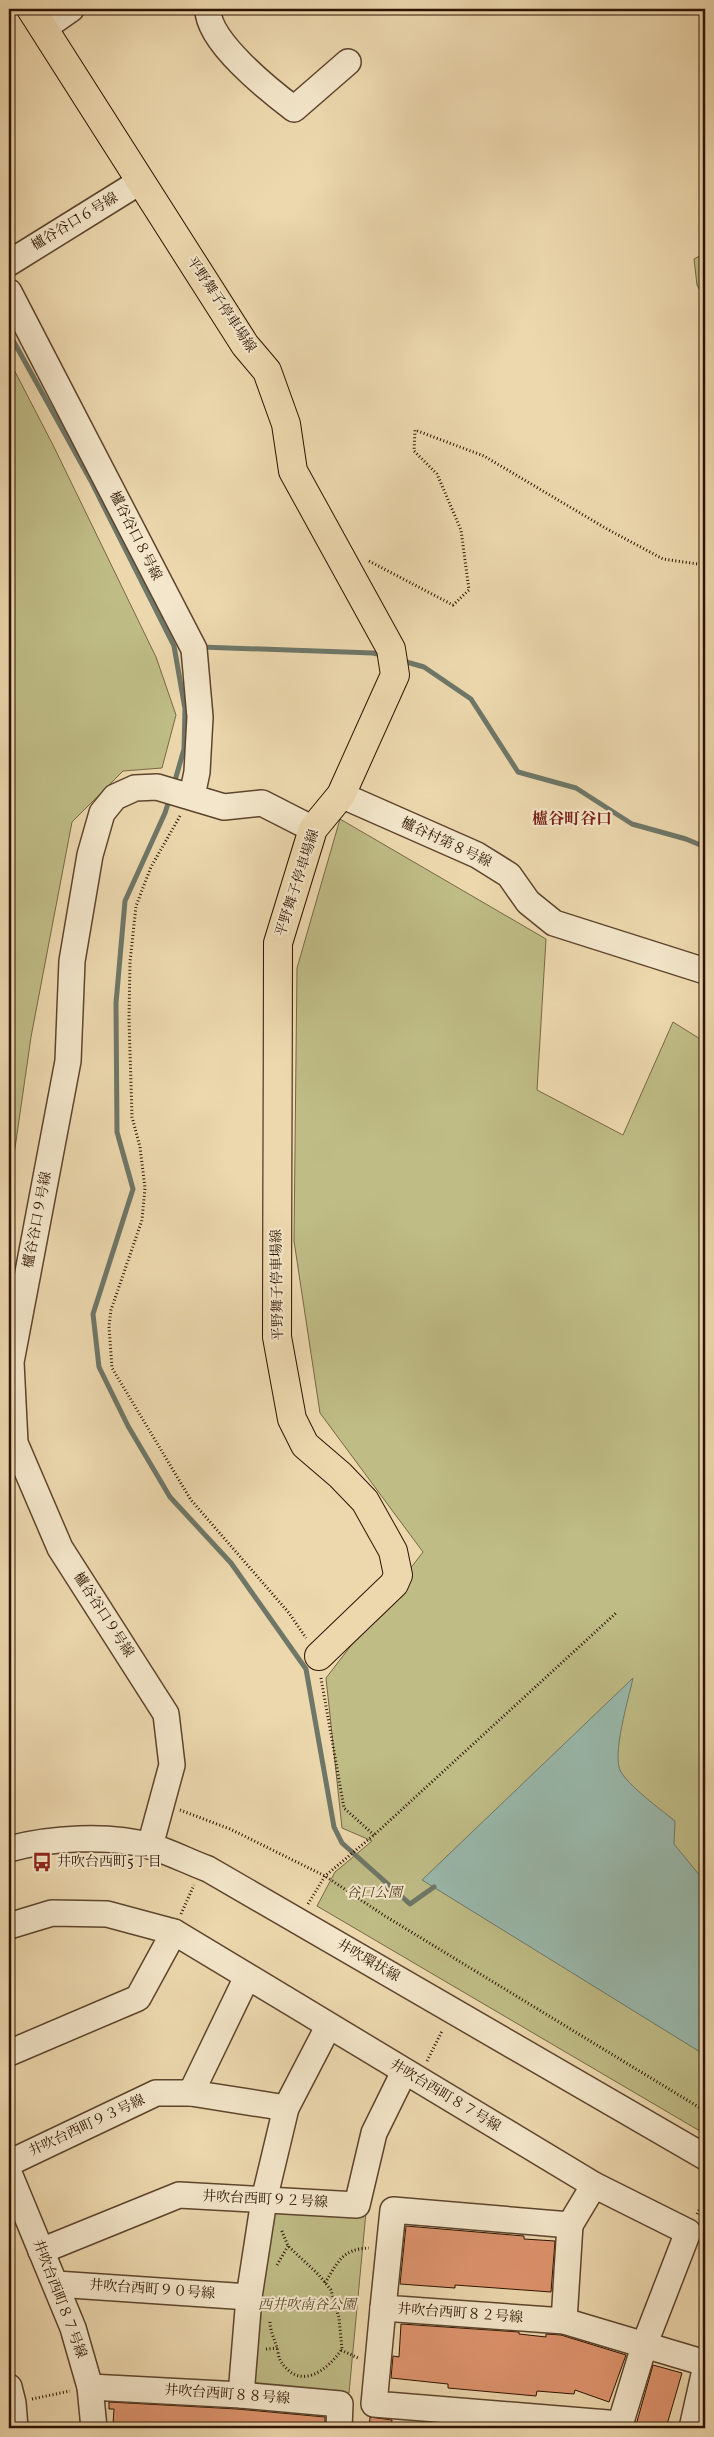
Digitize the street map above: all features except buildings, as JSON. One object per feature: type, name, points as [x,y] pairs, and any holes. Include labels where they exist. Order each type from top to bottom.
[{"type":"main road","name":"平野舞子停車場線","points":[[37,19],[245,345],[267,371],[286,424],[293,471],[393,656],[394,676],[342,795],[313,829],[278,943],[277,1337],[292,1419],[305,1445],[340,1475],[364,1501],[394,1551],[398,1575],[394,1584],[319,1656]]},
{"type":"street","points":[[37,19],[71,9]]},
{"type":"street","points":[[190,9],[204,19],[257,80],[294,109],[348,62]]},
{"type":"street","points":[[208,9],[208,14],[219,37]]},
{"type":"street","name":"櫨谷谷口６号線","points":[[9,263],[141,182]]},
{"type":"street","name":"櫨谷谷口８号線","points":[[9,292],[194,649],[200,717],[197,772],[177,792]]},
{"type":"street","name":"櫨谷谷口９号線","points":[[150,1846],[172,1765],[166,1714],[60,1548],[16,1443],[11,1362],[68,1061],[72,961],[90,855],[102,813],[115,798],[135,788],[177,792],[224,807],[262,804],[313,829]]},
{"type":"street","name":"櫨谷村第８号線","points":[[342,795],[477,855],[509,875],[528,902],[554,923],[705,971]]},
{"type":"street","name":"井吹環状線","points":[[9,1849],[30,1843],[92,1839],[150,1846],[202,1866],[705,2157]]},
{"type":"street","name":"井吹台西町８７号線","points":[[9,1926],[52,1913],[107,1914],[174,1932],[328,2027],[594,2185],[688,2232],[644,2344],[620,2426]]},
{"type":"street","points":[[9,2053],[138,1998],[174,1932]]},
{"type":"street","points":[[191,2093],[247,1977]]},
{"type":"street","points":[[241,2395],[249,2296],[264,2200],[286,2108],[328,2027]]},
{"type":"street","name":"井吹台西町９２号線","points":[[41,2251],[180,2195],[357,2205],[374,2133],[411,2076]]},
{"type":"street","name":"井吹台西町９３号線","points":[[9,2163],[156,2093],[191,2093],[286,2108]]},
{"type":"street","name":"井吹台西町８７号線","points":[[9,2173],[56,2284],[90,2387],[94,2428]]},
{"type":"street","points":[[564,2321],[570,2225],[594,2185]]},
{"type":"street","name":"井吹台西町８２号線","points":[[570,2225],[393,2210],[383,2308],[564,2321],[705,2363]]},
{"type":"street","name":"井吹台西町９０号線","points":[[56,2284],[249,2296]]},
{"type":"street","points":[[383,2308],[374,2404],[620,2426]]},
{"type":"street","points":[[692,2428],[705,2370]]},
{"type":"street","name":"井吹台西町８８号線","points":[[90,2387],[241,2395],[340,2404],[339,2428]]},
{"type":"street","points":[[11,2395],[15,2428]]},
{"type":"path","points":[[366,560],[453,605],[469,590],[461,530],[437,474],[414,451],[415,430],[484,456],[607,529],[663,559],[705,565]]},
{"type":"path","points":[[177,792],[136,906],[130,962],[129,1029],[132,1117],[140,1147],[145,1188],[142,1220],[111,1310],[109,1326],[112,1368],[191,1500],[289,1613],[319,1656],[320,1672],[344,1808],[374,1835]]},
{"type":"path","points":[[298,1920],[325,1876],[374,1835],[616,1613]]},
{"type":"path","points":[[161,1804],[230,1829],[325,1876],[385,1916],[705,2111]]},
{"type":"path","points":[[174,1932],[202,1866]]},
{"type":"path","points":[[411,2076],[442,2031]]},
{"type":"path","points":[[270,2318],[280,2360],[291,2371],[305,2377],[317,2374],[330,2366],[341,2350],[339,2318],[331,2290],[288,2246],[275,2271]]},
{"type":"path","points":[[325,2283],[342,2255],[355,2248],[369,2248]]},
{"type":"path","points":[[341,2350],[359,2359]]},
{"type":"path","points":[[11,2395],[90,2387]]},
{"type":"green space","points":[[705,253],[705,300],[697,285],[694,259]]},
{"type":"green space","points":[[9,360],[53,445],[156,657],[176,715],[162,768],[123,771],[72,822],[31,1037],[13,1162],[9,1161]]},
{"type":"green space","name":"谷口公園","points":[[340,819],[546,939],[537,1090],[623,1135],[673,1022],[705,1042],[705,2134],[317,1906],[335,1872],[372,1841],[342,1828],[326,1678],[423,1552],[320,1413],[294,1241],[297,968]]},
{"type":"green space","name":"西井吹南谷公園","points":[[275,2207],[366,2212],[349,2393],[252,2388],[258,2297]]},
{"type":"shaded area","points":[[633,1678],[619,1741],[618,1764],[625,1778],[638,1791],[675,1821],[674,1844],[705,1882],[705,2055],[422,1880]]},
{"type":"waterway","points":[[9,333],[91,481],[174,646],[185,709],[184,749],[174,784]]},
{"type":"waterway","points":[[201,647],[373,653],[382,655]]},
{"type":"waterway","points":[[403,661],[424,667],[471,699],[518,772],[576,788],[632,824],[686,839],[705,847]]},
{"type":"waterway","points":[[170,797],[165,813],[125,901],[116,1003],[117,1132],[133,1189],[93,1314],[99,1367],[128,1426],[170,1497],[231,1563],[306,1669],[334,1827],[342,1843],[410,1904],[434,1887]]},
{"type":"place","name":"井吹台西町5丁目","points":[[42,1862]]},
{"type":"district","name":"櫨谷町谷口","points":[[572,820]]}]
